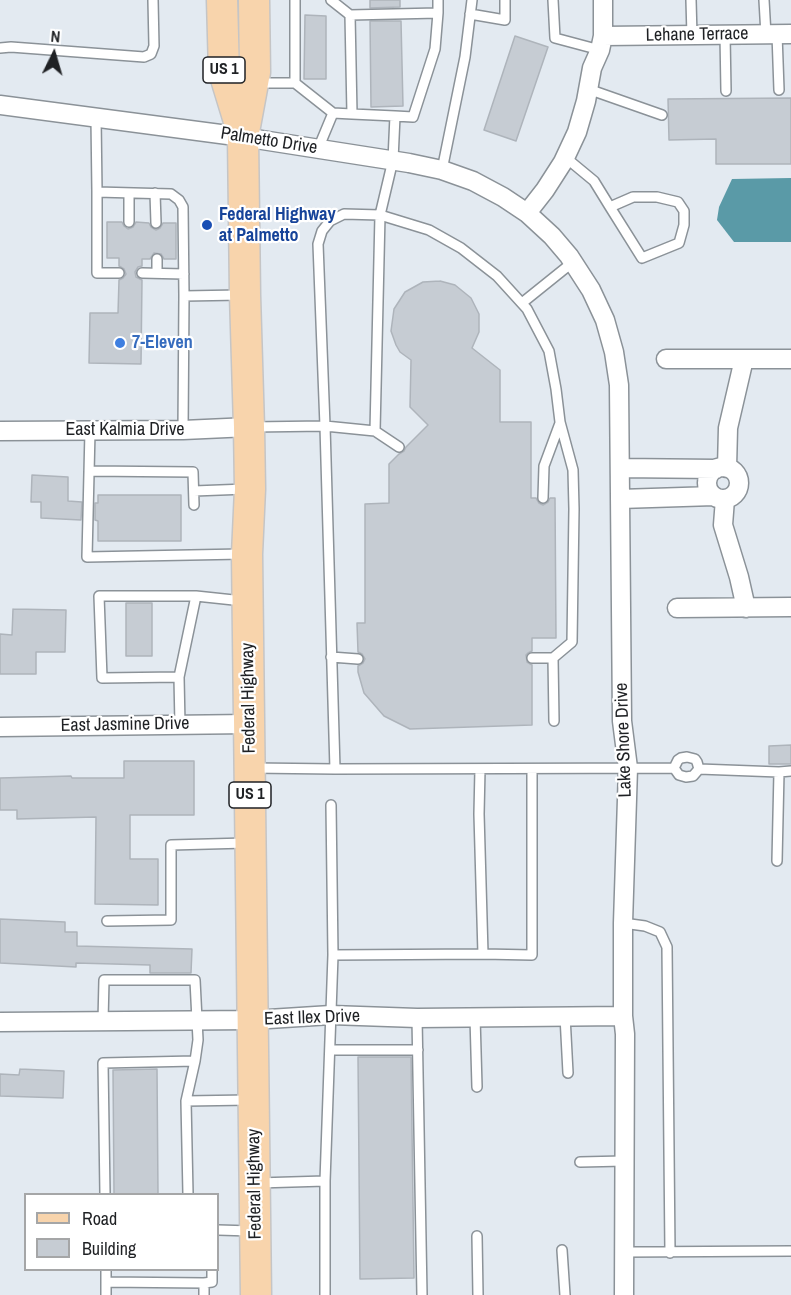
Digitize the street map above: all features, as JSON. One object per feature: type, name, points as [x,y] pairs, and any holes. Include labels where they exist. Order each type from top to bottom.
[{"type":"main road","name":"Federal Highway","points":[[222,0],[224,72],[243,137]]},
{"type":"main road","name":"Federal Highway","points":[[254,0],[255,72],[243,137],[244,295],[250,489],[247,554],[256,1295]]},
{"type":"street","points":[[527,213],[545,190],[577,132],[592,68],[602,43],[603,0]]},
{"type":"street","name":"Lehane Terrace","points":[[602,43],[692,36],[778,34]]},
{"type":"street","name":"Palmetto Drive","points":[[0,105],[318,148],[442,170],[473,181],[527,213]]},
{"type":"street","name":"Lake Shore Drive","points":[[527,213],[552,236],[573,262],[591,290],[614,352],[619,385],[622,721],[628,768],[622,923],[625,1034],[624,1295]]},
{"type":"street","points":[[666,359],[791,358]]},
{"type":"street","points":[[722,468],[728,428],[744,359]]},
{"type":"street","name":"East Kalmia Drive","points":[[0,431],[183,430],[249,427]]},
{"type":"street","points":[[620,468],[732,469],[738,476],[739,484],[734,496],[719,498],[620,499]]},
{"type":"street","points":[[719,498],[710,493],[707,484],[710,475],[722,468]]},
{"type":"street","points":[[719,498],[723,525],[740,576],[746,608]]},
{"type":"street","points":[[677,608],[791,607]]},
{"type":"street","name":"East Jasmine Drive","points":[[0,727],[249,724]]},
{"type":"street","name":"East Ilex Drive","points":[[0,1023],[253,1020],[331,1015],[417,1018],[623,1016]]},
{"type":"lane","points":[[0,48],[144,57],[151,54],[154,46],[153,0]]},
{"type":"lane","points":[[295,0],[295,83]]},
{"type":"lane","points":[[331,0],[350,15],[438,13]]},
{"type":"lane","points":[[253,83],[295,83],[333,113],[412,117],[435,49],[438,0]]},
{"type":"lane","points":[[442,170],[465,57],[472,0]]},
{"type":"lane","points":[[470,14],[505,21],[505,0]]},
{"type":"lane","points":[[553,0],[555,38],[602,43]]},
{"type":"lane","points":[[691,0],[692,36]]},
{"type":"lane","points":[[764,0],[778,34],[779,90]]},
{"type":"lane","points":[[350,15],[352,114]]},
{"type":"lane","points":[[725,35],[726,91]]},
{"type":"lane","points":[[588,89],[662,115]]},
{"type":"lane","points":[[318,148],[333,113]]},
{"type":"lane","points":[[375,431],[380,215],[393,160],[395,116]]},
{"type":"lane","points":[[96,118],[97,273],[119,273]]},
{"type":"lane","points":[[565,157],[594,181],[610,207],[642,258],[679,243],[684,225],[684,211],[678,202],[657,196],[633,197],[610,207]]},
{"type":"lane","points":[[97,192],[171,194],[179,200],[183,207],[183,430]]},
{"type":"lane","points":[[129,193],[129,222]]},
{"type":"lane","points":[[155,194],[156,223]]},
{"type":"lane","points":[[335,770],[326,426],[318,244],[322,231],[330,221],[344,214],[380,215],[429,230],[461,248],[497,276],[522,303],[549,351],[560,422],[573,470],[572,642],[553,658],[532,658]]},
{"type":"lane","points":[[157,259],[157,273]]},
{"type":"lane","points":[[522,303],[573,262]]},
{"type":"lane","points":[[142,273],[184,274]]},
{"type":"lane","points":[[184,296],[244,295]]},
{"type":"lane","points":[[543,498],[544,466],[560,422]]},
{"type":"lane","points":[[249,427],[326,426],[375,431],[399,447]]},
{"type":"lane","points":[[90,431],[87,557],[247,554]]},
{"type":"lane","points":[[89,471],[193,472],[194,505]]},
{"type":"lane","points":[[194,490],[250,489]]},
{"type":"lane","points":[[179,677],[102,678],[99,596],[196,596],[248,602]]},
{"type":"lane","points":[[180,725],[179,677],[196,596]]},
{"type":"lane","points":[[331,657],[358,659]]},
{"type":"lane","points":[[553,658],[554,721]]},
{"type":"lane","points":[[674,768],[678,760],[687,758],[695,759],[699,769]]},
{"type":"lane","points":[[250,768],[335,770],[674,768]]},
{"type":"lane","points":[[674,768],[678,775],[686,777],[693,776],[699,769]]},
{"type":"lane","points":[[480,769],[483,954]]},
{"type":"lane","points":[[333,955],[532,955],[532,769]]},
{"type":"lane","points":[[699,769],[791,771]]},
{"type":"lane","points":[[777,861],[779,772]]},
{"type":"lane","points":[[325,1295],[325,1181],[333,955],[331,805]]},
{"type":"lane","points":[[107,921],[171,920],[171,846],[251,843]]},
{"type":"lane","points":[[622,923],[645,926],[660,932],[667,947],[670,1252]]},
{"type":"lane","points":[[103,1021],[104,980],[195,980],[198,1040],[186,1101],[188,1193]]},
{"type":"lane","points":[[565,1016],[568,1073]]},
{"type":"lane","points":[[475,1017],[477,1088]]},
{"type":"lane","points":[[417,1018],[422,1295]]},
{"type":"lane","points":[[330,1050],[417,1050]]},
{"type":"lane","points":[[105,1193],[103,1063],[195,1061]]},
{"type":"lane","points":[[186,1101],[254,1100]]},
{"type":"lane","points":[[580,1162],[624,1161]]},
{"type":"lane","points":[[255,1184],[325,1181]]},
{"type":"lane","points":[[219,1230],[255,1231]]},
{"type":"lane","points":[[477,1236],[478,1295]]},
{"type":"lane","points":[[562,1250],[565,1295]]},
{"type":"lane","points":[[624,1252],[791,1251]]},
{"type":"lane","points":[[106,1271],[106,1295]]},
{"type":"lane","points":[[106,1282],[212,1282],[212,1271]]},
{"type":"lane","points":[[204,1282],[204,1295]]},
{"type":"water","points":[[791,178],[791,242],[734,242],[717,220],[719,207],[732,179]]},
{"type":"building","points":[[370,0],[400,0],[400,7],[370,8]]},
{"type":"building","points":[[305,15],[326,16],[326,79],[304,79]]},
{"type":"building","points":[[370,21],[401,21],[403,106],[371,107]]},
{"type":"building","points":[[515,36],[548,47],[516,141],[484,130]]},
{"type":"building","points":[[791,98],[791,164],[716,164],[716,139],[669,140],[668,99]]},
{"type":"building","points":[[107,222],[122,222],[128,229],[136,222],[149,223],[156,230],[163,223],[176,223],[176,259],[164,259],[161,254],[154,253],[150,259],[142,259],[142,266],[138,267],[135,272],[136,277],[142,280],[141,364],[89,363],[90,313],[118,313],[119,280],[126,274],[119,266],[119,258],[107,258]]},
{"type":"building","points":[[440,281],[455,285],[471,298],[479,314],[479,332],[472,348],[500,370],[500,422],[531,422],[531,498],[536,498],[543,505],[550,498],[555,498],[556,638],[532,638],[532,651],[526,655],[527,662],[532,665],[532,725],[410,729],[384,716],[364,693],[358,672],[358,666],[365,659],[358,652],[357,623],[365,623],[365,504],[389,503],[389,464],[428,425],[410,407],[411,360],[400,352],[391,331],[394,309],[405,292],[423,282]]},
{"type":"building","points":[[32,475],[68,477],[68,501],[82,502],[81,520],[41,518],[41,502],[31,502]]},
{"type":"building","points":[[98,495],[181,495],[181,541],[98,541],[95,503],[98,503]]},
{"type":"building","points":[[126,603],[152,603],[152,656],[126,656]]},
{"type":"building","points":[[13,609],[66,610],[65,652],[36,652],[36,674],[0,674],[0,634],[12,635]]},
{"type":"building","points":[[791,745],[791,764],[769,764],[769,746]]},
{"type":"building","points":[[124,761],[194,761],[194,815],[130,815],[130,859],[158,859],[158,905],[95,904],[96,817],[17,819],[17,810],[0,810],[0,778],[71,776],[72,778],[124,778]]},
{"type":"building","points":[[0,919],[65,922],[65,932],[77,932],[77,946],[192,949],[191,973],[150,973],[150,965],[76,963],[76,967],[0,963]]},
{"type":"building","points":[[358,1057],[411,1057],[414,1278],[360,1279]]},
{"type":"building","points":[[20,1069],[64,1071],[63,1098],[0,1096],[0,1074],[19,1075]]},
{"type":"building","points":[[157,1069],[158,1193],[114,1193],[113,1070]]},
{"type":"place","name":"Federal Highway at Palmetto","points":[[207,225]]},
{"type":"place","name":"7-Eleven","points":[[120,343]]}]
